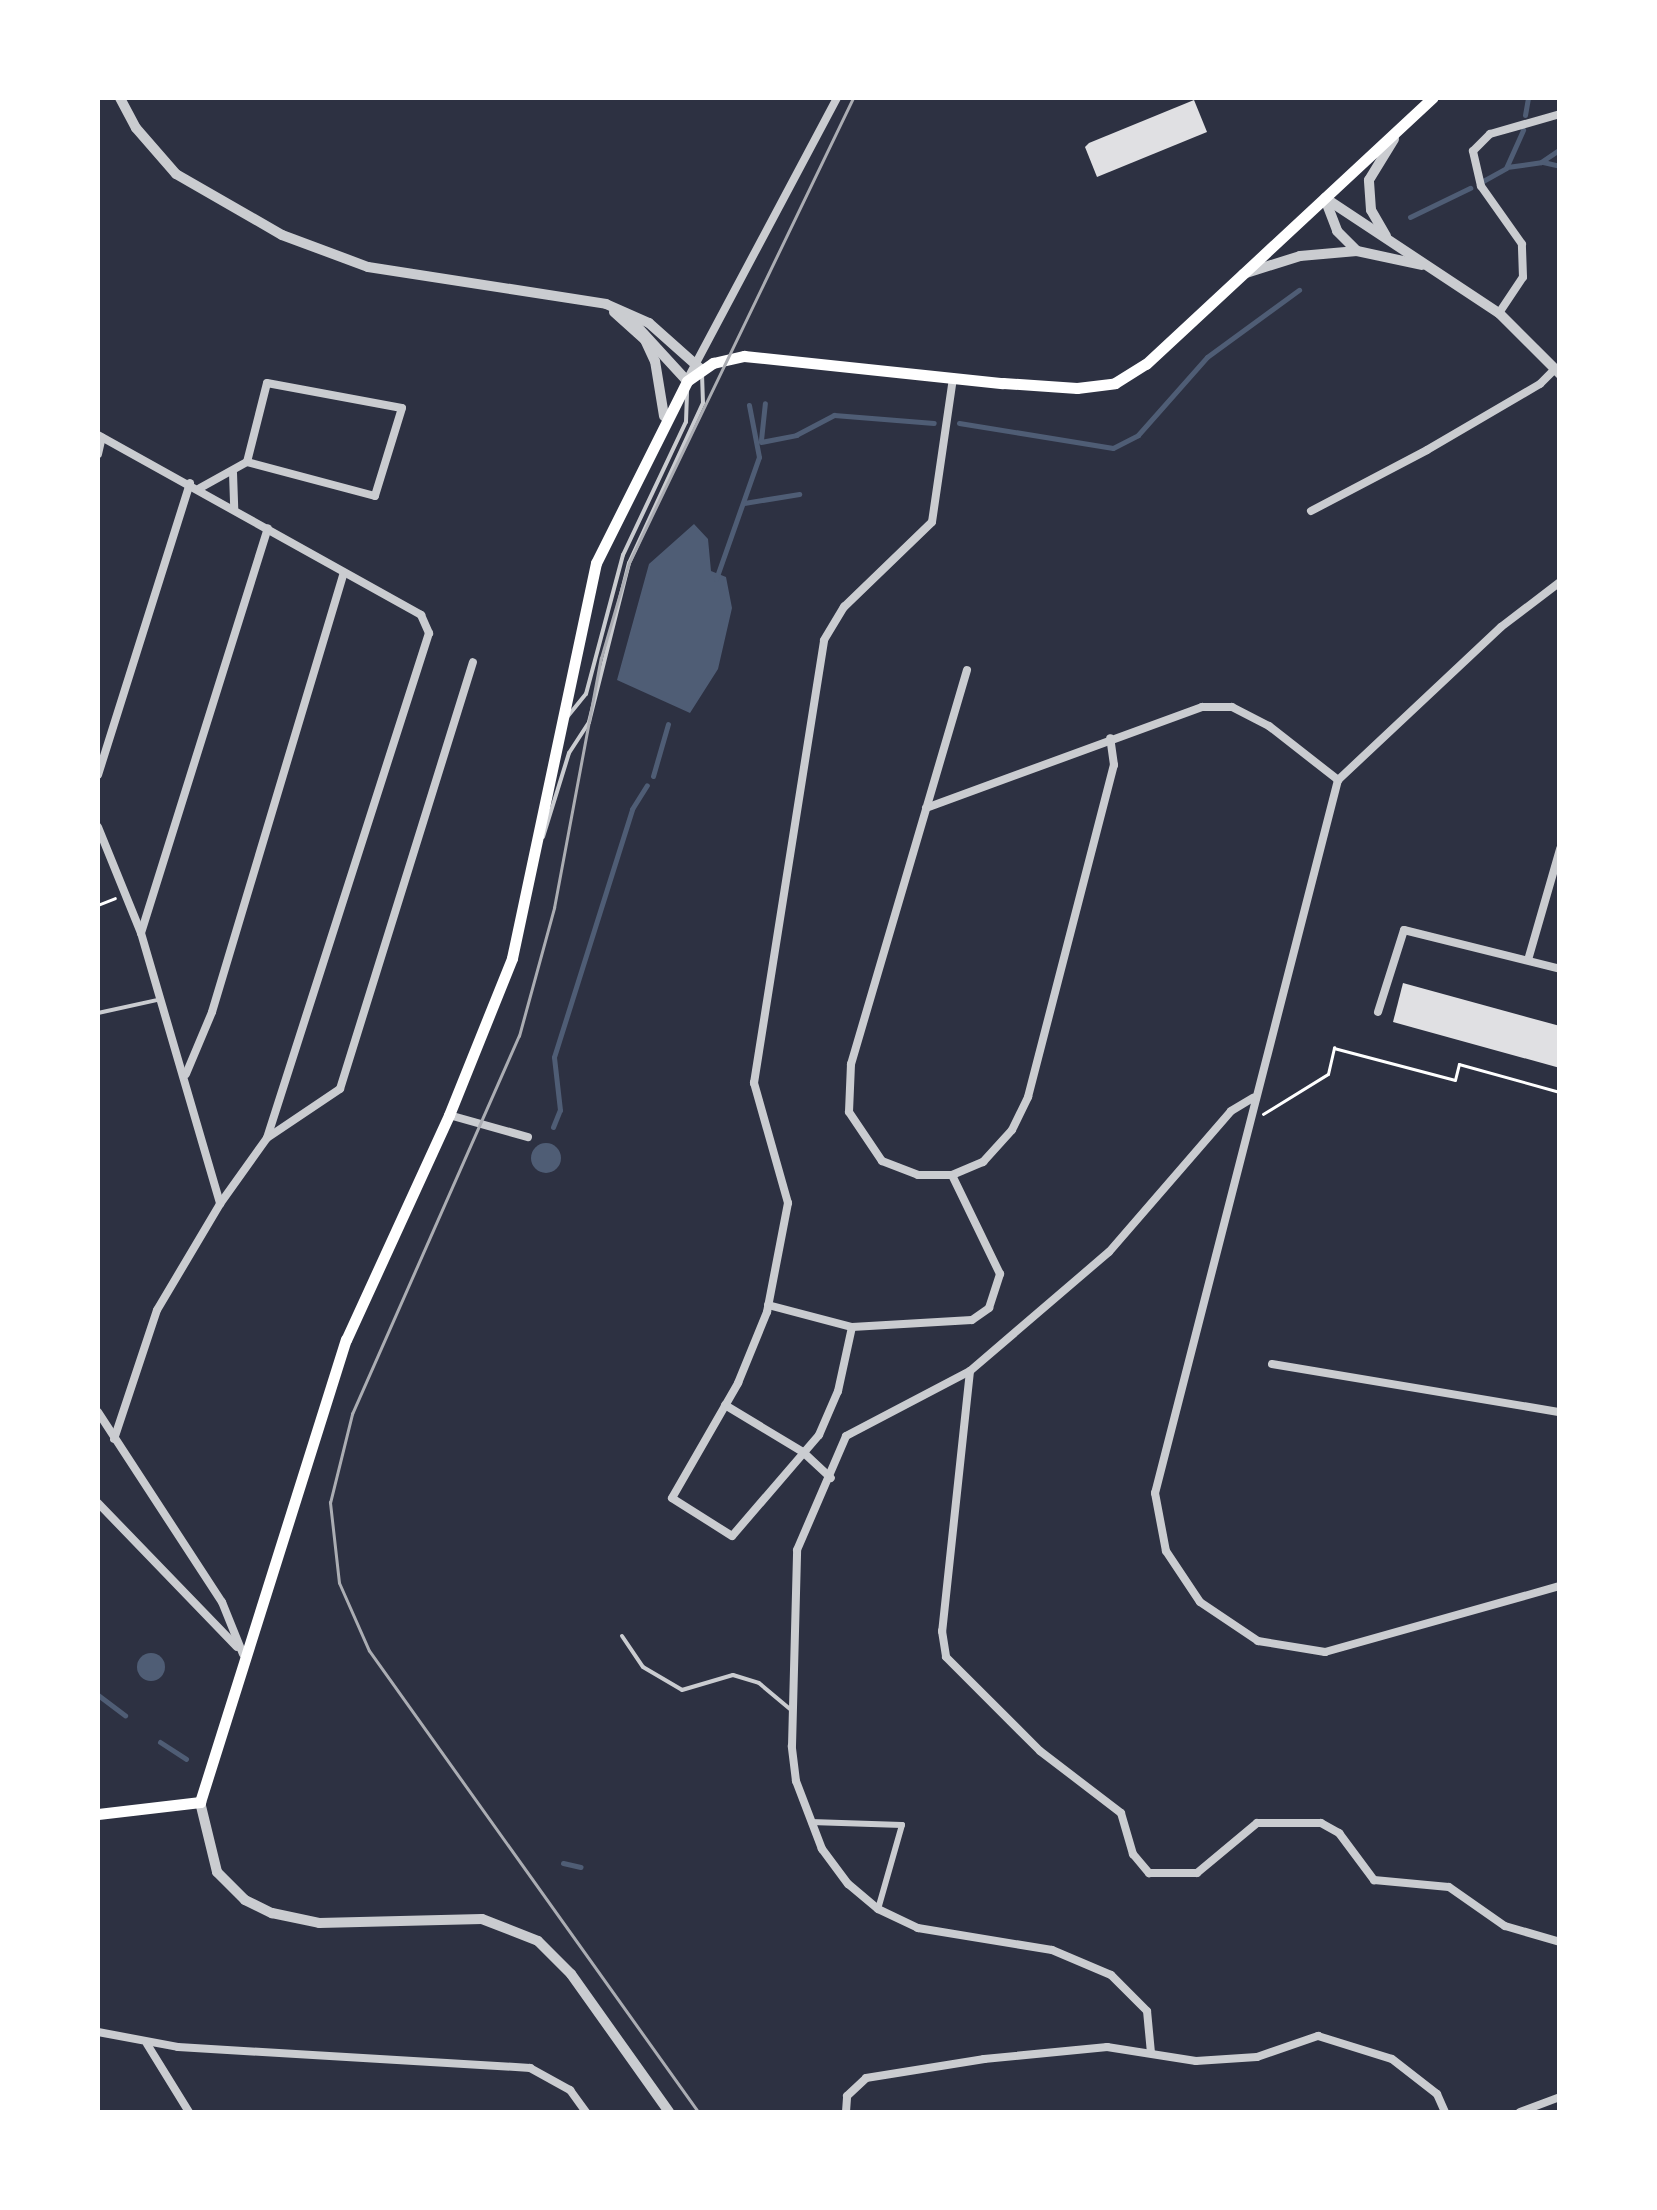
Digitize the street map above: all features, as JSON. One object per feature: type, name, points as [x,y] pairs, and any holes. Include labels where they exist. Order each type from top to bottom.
[{"type":"main road","points":[[98,1814],[200,1802],[346,1340],[450,1115],[512,958],[596,563],[664,416],[699,365],[728,357],[760,356],[1077,388],[1115,382],[1146,364],[1394,139],[1432,98]]},
{"type":"street","points":[[120,98],[144,138],[176,174],[282,234],[368,266],[606,304],[649,324],[699,365],[838,98]]},
{"type":"street","points":[[1500,313],[1523,277],[1522,244],[1481,186],[1473,150],[1490,134],[1560,114]]},
{"type":"street","points":[[1386,236],[1372,210],[1369,180],[1394,139]]},
{"type":"street","points":[[1311,510],[1443,441],[1557,371],[1500,313],[1325,198]]},
{"type":"street","points":[[1325,198],[1337,231],[1357,252]]},
{"type":"street","points":[[1242,274],[1300,256],[1357,252],[1432,268]]},
{"type":"street","points":[[606,304],[640,326],[687,381]]},
{"type":"street","points":[[606,304],[644,340],[660,380],[664,416]]},
{"type":"street","points":[[852,1327],[838,1391],[803,1452],[732,1536],[672,1498],[725,1404],[768,1305],[788,1203],[754,1083],[824,640],[844,606],[932,522],[952,378]]},
{"type":"street","points":[[200,488],[233,474],[246,462],[267,383],[402,408],[376,496],[246,462]]},
{"type":"street","points":[[98,454],[100,436],[200,488],[421,615],[429,633],[266,1138],[220,1204],[157,1310],[114,1439]]},
{"type":"street","points":[[233,474],[234,508]]},
{"type":"street","points":[[98,775],[190,483]]},
{"type":"street","points":[[141,934],[268,528]]},
{"type":"street","points":[[186,1074],[212,1012],[344,573]]},
{"type":"street","points":[[1560,582],[1488,638],[1338,780],[1246,1124],[1155,1492],[1166,1551],[1200,1602],[1258,1641],[1324,1652],[1560,1586]]},
{"type":"street","points":[[266,1138],[340,1089],[474,662]]},
{"type":"street","points":[[967,670],[851,1064],[848,1112],[882,1161],[918,1175],[952,1175],[983,1162],[1012,1130],[1028,1096],[1114,765],[1110,738]]},
{"type":"street","points":[[926,808],[1202,707],[1232,707],[1338,780]]},
{"type":"street","points":[[98,828],[141,934],[186,1074],[220,1204]]},
{"type":"street","points":[[1528,960],[1560,849]]},
{"type":"street","points":[[1549,890],[1560,886]]},
{"type":"street","points":[[1378,1012],[1404,930],[1560,969]]},
{"type":"street","points":[[1150,2053],[1148,2011],[1112,1974],[1052,1950],[918,1928],[878,1909],[848,1884],[811,1822],[796,1781],[797,1550],[846,1436],[970,1371],[1109,1252],[1231,1111],[1253,1098]]},
{"type":"street","points":[[450,1115],[528,1137]]},
{"type":"street","points":[[768,1305],[852,1327],[972,1320],[989,1308],[1000,1274],[972,1205],[952,1175]]},
{"type":"street","points":[[1272,1364],[1560,1412]]},
{"type":"street","points":[[970,1371],[942,1631],[946,1658],[1040,1752],[1121,1813],[1133,1854],[1149,1873],[1197,1873],[1257,1823],[1321,1823],[1338,1834],[1374,1880],[1449,1888],[1505,1926],[1560,1942]]},
{"type":"street","points":[[725,1404],[803,1452],[831,1478]]},
{"type":"street","points":[[98,1412],[222,1602],[244,1654]]},
{"type":"street","points":[[98,1503],[244,1654]]},
{"type":"street","points":[[200,1802],[217,1872],[245,1900],[272,1913],[319,1923],[482,1919],[528,1934],[571,1974],[668,2112]]},
{"type":"street","points":[[811,1822],[902,1826],[878,1909]]},
{"type":"street","points":[[98,2032],[147,2044],[530,2068],[570,2090],[586,2112]]},
{"type":"street","points":[[846,2112],[847,2096],[866,2078],[984,2058],[1107,2047],[1196,2061],[1257,2057],[1318,2036],[1392,2059],[1436,2094],[1445,2112]]},
{"type":"street","points":[[147,2044],[190,2112]]},
{"type":"street","points":[[1520,2112],[1560,2097]]},
{"type":"lane","points":[[538,845],[552,819],[569,752],[589,722],[630,563],[703,402],[699,365]]},
{"type":"lane","points":[[561,726],[586,694],[624,555],[686,422],[687,381]]},
{"type":"lane","points":[[98,1013],[162,999]]},
{"type":"lane","points":[[622,1636],[654,1678],[689,1691],[734,1676],[746,1678],[794,1712]]},
{"type":"path","points":[[98,905],[124,894]]},
{"type":"path","points":[[1246,1124],[1328,1074],[1334,1048],[1455,1080],[1459,1064],[1560,1092]]},
{"type":"water","points":[[694,524],[708,539],[711,571],[726,577],[732,608],[718,669],[690,713],[617,680],[649,564]]},
{"type":"water","points":[[546,1143],[560,1152],[561,1158],[552,1172],[546,1173],[532,1164],[531,1158],[540,1144]]},
{"type":"water","points":[[151,1653],[161,1657],[165,1667],[161,1677],[151,1681],[141,1677],[137,1667],[141,1657]]},
{"type":"building","points":[[1194,100],[1207,132],[1097,177],[1085,147],[1089,143]]},
{"type":"building","points":[[1403,983],[1560,1026],[1560,1068],[1393,1022]]},
{"type":"waterway","points":[[1525,115],[1528,98]]},
{"type":"waterway","points":[[1483,181],[1506,168],[1523,130]]},
{"type":"waterway","points":[[1507,167],[1541,162],[1560,149]]},
{"type":"waterway","points":[[1543,162],[1560,166]]},
{"type":"waterway","points":[[1410,217],[1470,188]]},
{"type":"waterway","points":[[959,423],[1113,448],[1138,435],[1207,357],[1299,290]]},
{"type":"waterway","points":[[761,440],[765,403]]},
{"type":"waterway","points":[[716,579],[759,457],[749,405]]},
{"type":"waterway","points":[[761,442],[796,435],[834,415],[934,423]]},
{"type":"waterway","points":[[744,503],[799,494]]},
{"type":"waterway","points":[[653,776],[668,724]]},
{"type":"waterway","points":[[553,1127],[560,1110],[554,1057],[632,809],[647,785]]},
{"type":"waterway","points":[[98,1695],[125,1715]]},
{"type":"waterway","points":[[160,1742],[186,1759]]},
{"type":"waterway","points":[[563,1863],[581,1867]]},
{"type":"tram line","points":[[698,2112],[369,1651],[339,1583],[330,1503],[352,1414],[519,1036],[554,908],[601,658],[629,563],[853,98]]}]
